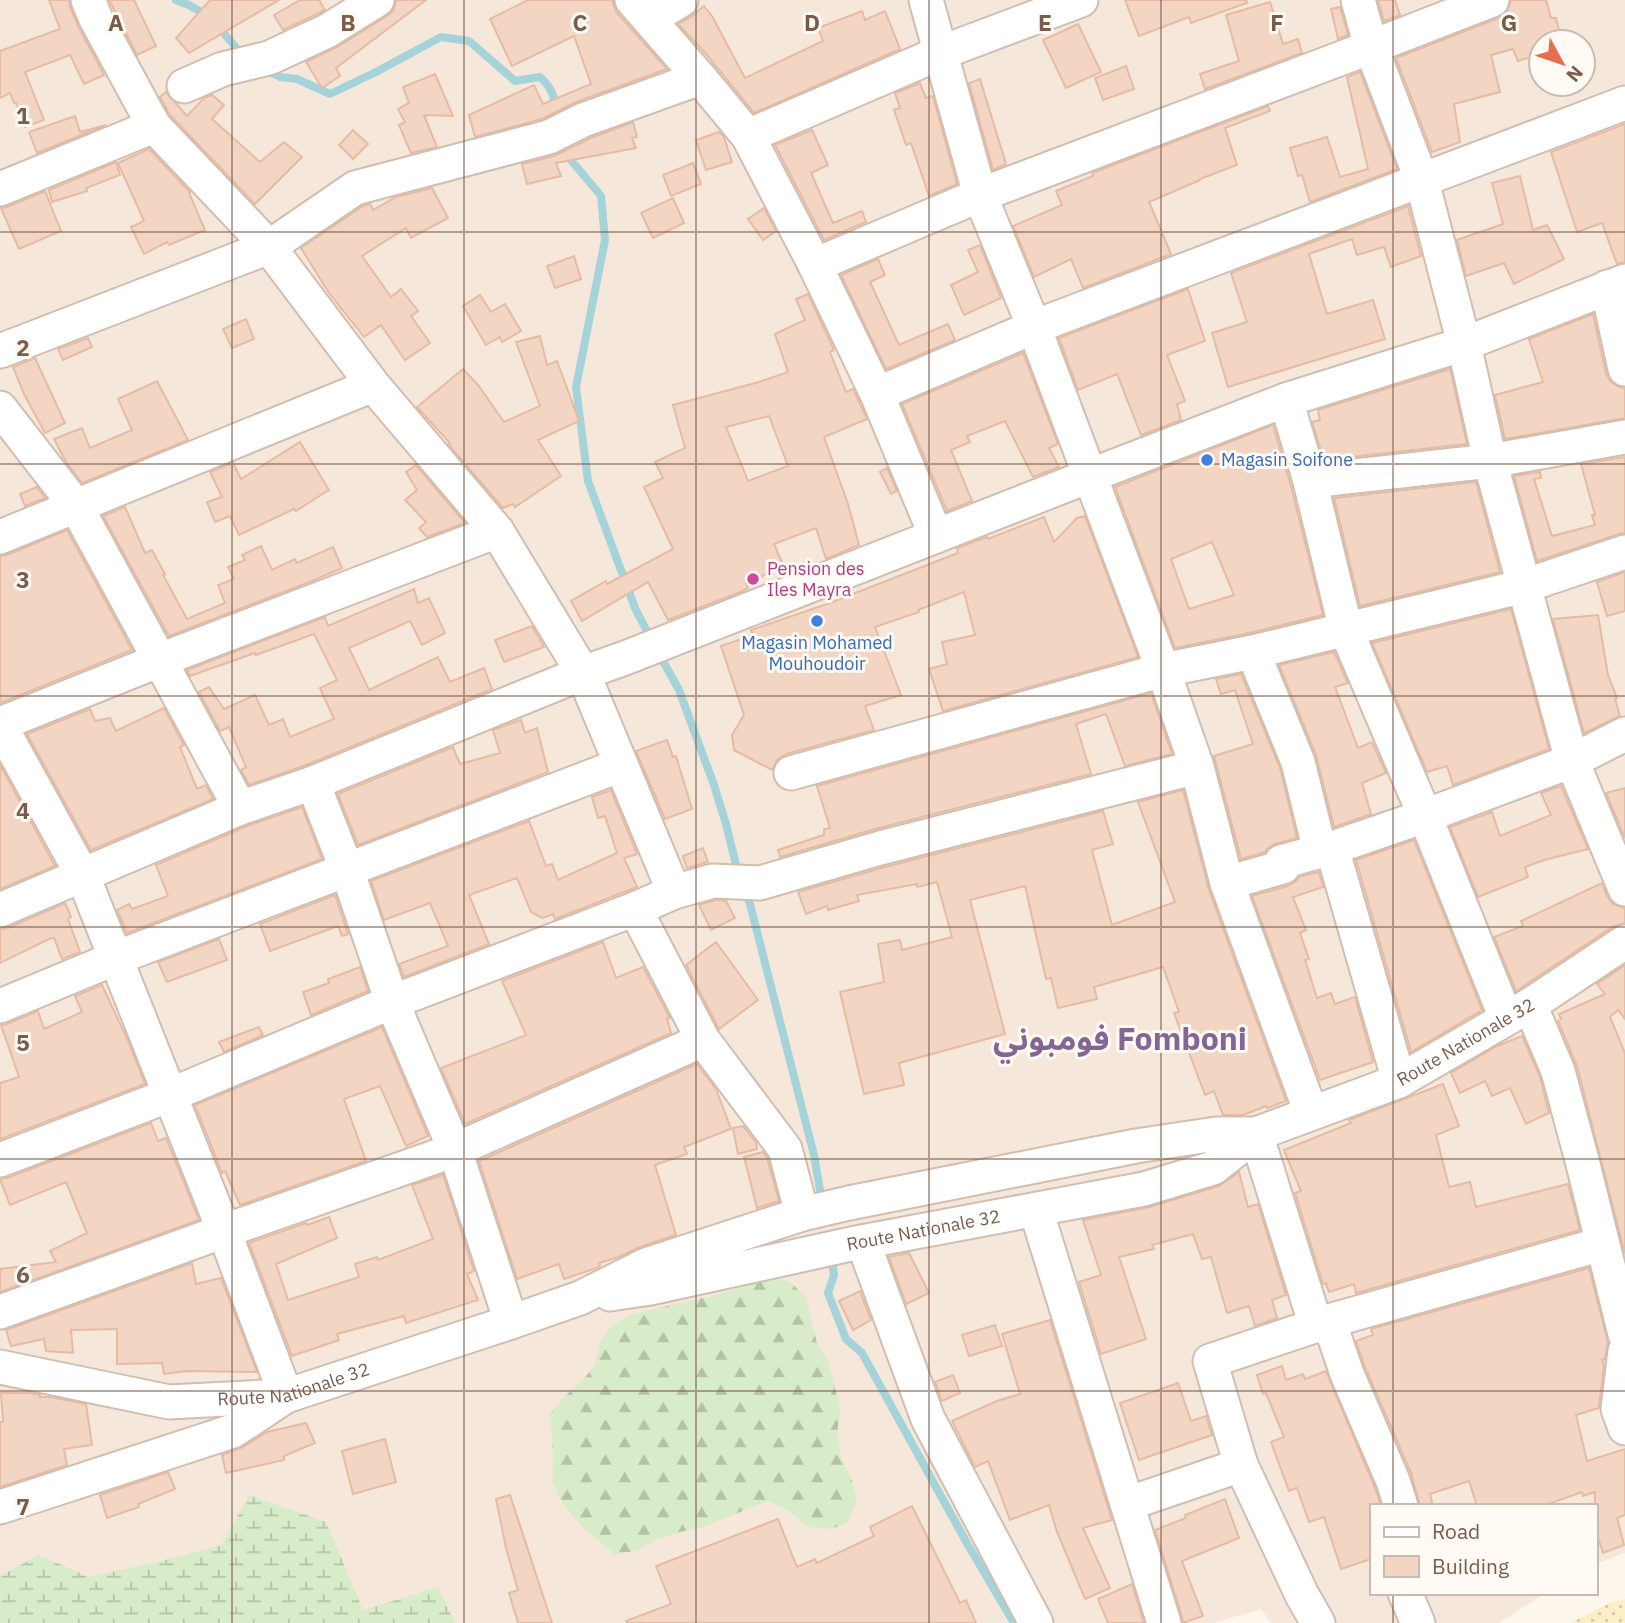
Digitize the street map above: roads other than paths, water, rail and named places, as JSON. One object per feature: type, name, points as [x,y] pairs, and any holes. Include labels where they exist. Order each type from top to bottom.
[{"type":"street","points":[[88,0],[154,126],[269,247],[373,385],[497,531],[583,673],[674,892]]},
{"type":"street","points":[[184,86],[223,69],[269,58],[327,31],[377,0]]},
{"type":"street","points":[[681,0],[640,9],[748,136],[815,265],[877,394],[936,536]]},
{"type":"street","points":[[926,0],[980,195],[1034,327],[1163,670],[1196,767],[1227,883],[1311,1113]]},
{"type":"street","points":[[748,136],[940,53],[1081,0]]},
{"type":"street","points":[[1358,0],[1371,47],[1422,181],[1464,344],[1490,461],[1572,761],[1625,889]]},
{"type":"street","points":[[815,265],[980,195],[1492,0]]},
{"type":"street","points":[[0,351],[269,247],[355,188],[548,136],[583,120],[700,78]]},
{"type":"street","points":[[877,394],[1034,327],[1625,103]]},
{"type":"street","points":[[0,189],[154,126]]},
{"type":"street","points":[[0,910],[240,808],[313,783],[583,673],[1089,475],[1286,400],[1464,344],[1616,284],[1625,369]]},
{"type":"street","points":[[0,537],[373,385]]},
{"type":"street","points":[[1286,400],[1310,481],[1346,630],[1425,816],[1518,1012],[1558,1071],[1625,1334]]},
{"type":"street","points":[[0,408],[76,506],[240,808]]},
{"type":"street","points":[[1310,481],[1490,461],[1625,437]]},
{"type":"street","points":[[0,1507],[233,1431],[286,1395],[83,876],[0,724],[497,531]]},
{"type":"street","points":[[791,774],[1163,670],[1254,652],[1524,586],[1625,552]]},
{"type":"street","points":[[1254,652],[1298,762],[1399,1081]]},
{"type":"street","points":[[1227,883],[1283,867],[1282,862],[1425,816],[1572,761],[1625,734]]},
{"type":"street","points":[[0,1006],[117,958],[621,765]]},
{"type":"street","points":[[0,1160],[170,1095],[392,1002],[674,892],[713,881],[760,883],[880,848],[1196,767]]},
{"type":"street","points":[[313,783],[347,870],[392,1002],[455,1150],[511,1322]]},
{"type":"street","points":[[635,909],[702,1040],[785,1149],[808,1213]]},
{"type":"street","name":"Route Nationale 32","points":[[580,1298],[651,1288],[857,1243],[1144,1189],[1213,1168],[1256,1134],[1399,1081],[1518,1012],[1625,942]]},
{"type":"street","points":[[0,1312],[455,1150],[702,1040]]},
{"type":"street","name":"Route Nationale 32","points":[[0,1367],[169,1402],[286,1395],[580,1298],[646,1265],[808,1213],[1136,1146],[1216,1133],[1256,1134]]},
{"type":"street","points":[[1256,1134],[1322,1324],[1348,1374],[1400,1504]]},
{"type":"street","points":[[1036,1210],[1164,1623]]},
{"type":"street","points":[[857,1243],[928,1419],[1035,1623]]},
{"type":"street","points":[[1318,1623],[1302,1595],[1241,1465],[1210,1361],[1322,1324],[1602,1244]]},
{"type":"street","points":[[1625,1351],[1618,1409],[1625,1427]]},
{"type":"street","points":[[1126,1504],[1241,1465]]},
{"type":"street","points":[[1406,1595],[1418,1623]]},
{"type":"waterway","points":[[176,0],[208,16]]},
{"type":"waterway","points":[[217,25],[244,54]]},
{"type":"waterway","points":[[265,70],[280,77],[297,79],[330,94],[441,37],[469,41],[515,81],[540,77],[552,93],[555,125]]},
{"type":"waterway","points":[[555,141],[601,196],[605,240],[576,387],[588,481],[635,608],[652,641]]},
{"type":"waterway","points":[[658,652],[679,690],[714,785],[738,873]]},
{"type":"waterway","points":[[745,892],[814,1155],[822,1202]]},
{"type":"waterway","points":[[831,1256],[834,1275],[828,1293],[846,1339],[862,1353],[1014,1623]]},
{"type":"place","name":"Magasin Soifone","points":[[1207,460]]},
{"type":"place","name":"Pension des Iles Mayra","points":[[753,579]]},
{"type":"place","name":"Magasin Mohamed Mouhoudoir","points":[[817,621]]},
{"type":"district","name":"فومبوني Fomboni","points":[[1120,1039]]}]
